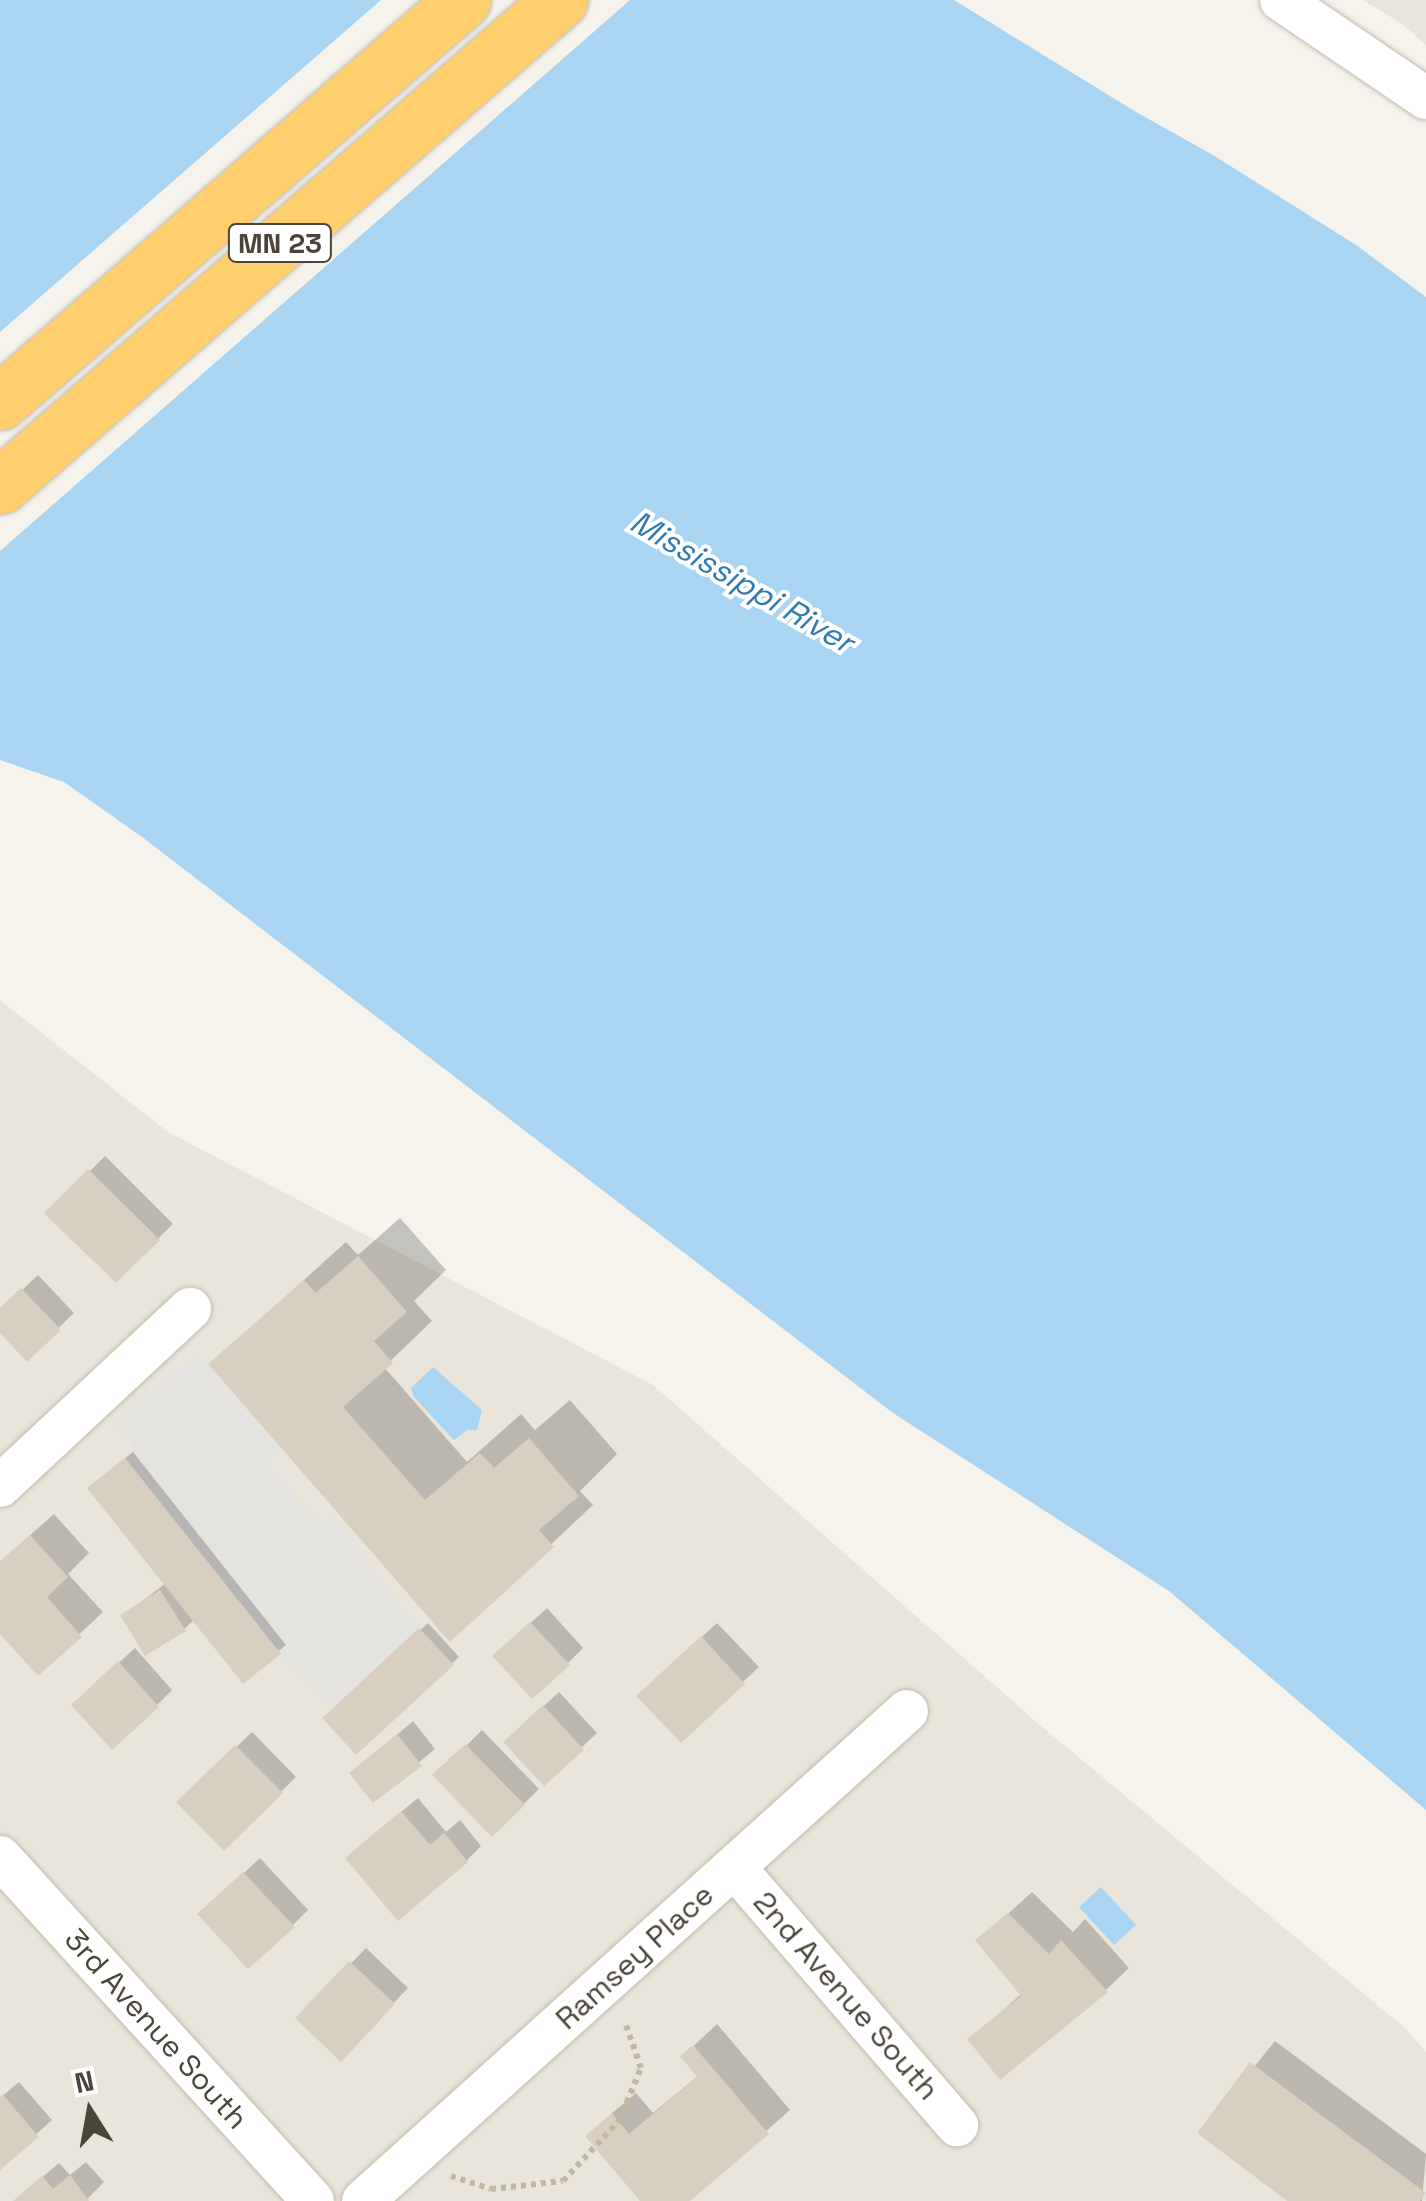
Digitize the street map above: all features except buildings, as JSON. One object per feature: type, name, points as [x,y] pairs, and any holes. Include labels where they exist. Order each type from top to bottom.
[{"type":"highway","name":"MN 23","points":[[0,402],[463,0]]},
{"type":"highway","name":"MN 23","points":[[0,486],[560,0]]},
{"type":"street","points":[[1281,0],[1426,98]]},
{"type":"street","points":[[0,1486],[190,1309]]},
{"type":"street","name":"Ramsey Place","points":[[362,2201],[907,1712]]},
{"type":"street","name":"3rd Avenue South","points":[[0,1857],[313,2201]]},
{"type":"street","name":"2nd Avenue South","points":[[735,1868],[958,2124]]},
{"type":"path","points":[[421,2149],[441,2173],[492,2189],[563,2181],[618,2121],[640,2068],[624,2018]]},
{"type":"shaded area","points":[[1363,0],[1426,0],[1426,45],[1402,24]]},
{"type":"shaded area","points":[[0,1000],[168,1132],[653,1385],[1041,1726],[1405,2028],[1426,2052],[1426,2201],[0,2201]]},
{"type":"shaded area","points":[[195,1357],[208,1364],[281,1448],[267,1463],[320,1524],[332,1517],[419,1628],[333,1707],[281,1654],[125,1458],[134,1445],[114,1422]]},
{"type":"water","name":"Mississippi River","points":[[0,0],[954,0],[1213,155],[1356,245],[1426,297],[1426,1810],[1169,1591],[893,1413],[142,837],[64,782],[0,760]]},
{"type":"water","points":[[433,1367],[482,1410],[477,1430],[467,1430],[454,1440],[414,1397],[411,1388]]},
{"type":"water","points":[[1101,1887],[1136,1925],[1114,1945],[1079,1907]]},
{"type":"pier","points":[[381,0],[630,0],[0,551],[0,332]]}]
